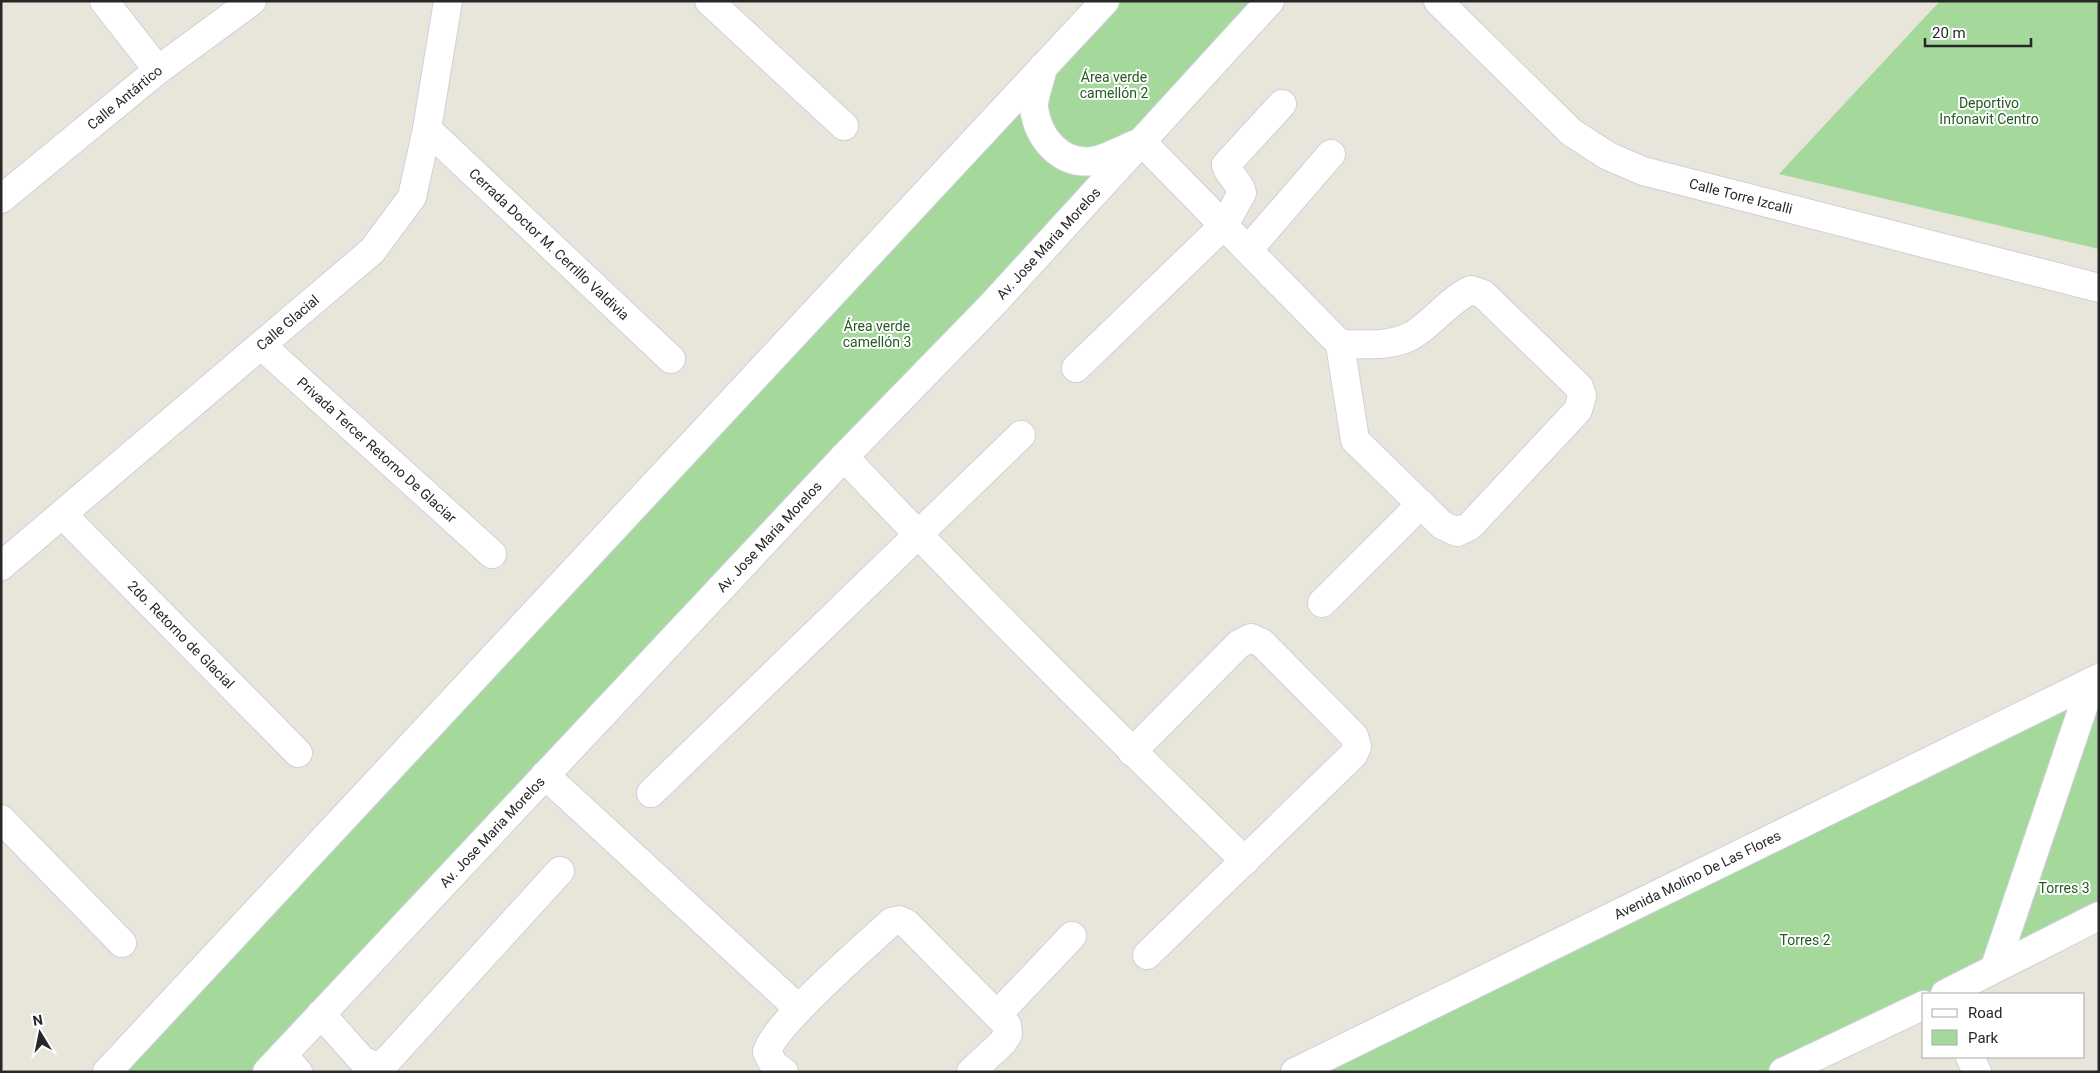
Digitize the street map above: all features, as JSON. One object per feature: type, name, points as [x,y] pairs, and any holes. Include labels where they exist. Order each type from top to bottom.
[{"type":"street","points":[[104,1],[158,70]]},
{"type":"street","name":"Calle Antártico","points":[[1,199],[158,70],[252,1]]},
{"type":"street","name":"Calle Glacial","points":[[1,566],[372,252],[412,197],[428,130],[448,1]]},
{"type":"street","points":[[709,1],[844,126]]},
{"type":"street","points":[[107,1072],[1105,1]]},
{"type":"street","name":"Av. Jose Maria Morelos","points":[[283,1066],[321,1014],[844,457],[992,304],[1270,1]]},
{"type":"street","name":"Calle Torre Izcalli","points":[[1438,1],[1571,132],[1608,156],[1626,164],[1652,174],[2099,288]]},
{"type":"street","points":[[1044,66],[1034,107],[1041,132],[1052,147],[1068,159],[1094,161],[1142,142],[1340,344],[1355,440],[1442,525],[1457,532],[1470,526],[1578,410],[1582,396],[1579,386],[1483,294],[1471,290],[1459,296],[1410,336],[1385,344],[1340,344]]},
{"type":"street","points":[[1076,368],[1224,225],[1242,193],[1241,187],[1228,171],[1226,165],[1282,104]]},
{"type":"street","name":"Cerrada Doctor M. Cerrillo Valdivia","points":[[428,130],[671,359]]},
{"type":"street","points":[[1248,250],[1331,154]]},
{"type":"street","name":"Privada Tercer Retorno De Glaciar","points":[[262,346],[492,554]]},
{"type":"street","points":[[651,793],[1021,435]]},
{"type":"street","points":[[844,457],[918,535],[1132,752],[1245,861]]},
{"type":"street","points":[[1322,603],[1422,504]]},
{"type":"street","name":"2do. Retorno de Glacial","points":[[64,514],[298,753]]},
{"type":"street","points":[[1132,752],[1239,644],[1251,638],[1262,643],[1354,736],[1357,746],[1353,755],[1147,955]]},
{"type":"street","points":[[1995,967],[2095,679]]},
{"type":"street","name":"Avenida Molino De Las Flores","points":[[1295,1072],[2095,679]]},
{"type":"street","points":[[545,775],[799,1009]]},
{"type":"street","points":[[1,819],[122,943]]},
{"type":"street","points":[[321,1014],[362,1060],[374,1066],[384,1062],[560,871]]},
{"type":"street","points":[[1947,993],[2099,916]]},
{"type":"street","points":[[784,1072],[774,1065],[767,1052],[769,1043],[799,1009],[891,922],[899,920],[906,923],[1007,1025],[1008,1034],[1003,1042],[971,1072]]},
{"type":"street","points":[[997,1014],[1072,936]]},
{"type":"street","points":[[1784,1072],[1922,1005]]},
{"type":"street","points":[[1970,1058],[1977,1072]]},
{"type":"green space","name":"Área verde camellón 2","points":[[1119,1],[1259,1],[1151,125],[1068,159],[1038,120],[1056,67]]},
{"type":"green space","name":"Deportivo Infonavit Centro","points":[[1940,1],[2099,1],[2099,249],[1779,174]]},
{"type":"green space","name":"Área verde camellón 3","points":[[1030,100],[1033,137],[1113,161],[260,1072],[114,1072]]},
{"type":"green space","name":"Torres 3","points":[[2099,684],[2099,911],[2002,959]]},
{"type":"green space","name":"Torres 2","points":[[2085,688],[1992,963],[1931,993],[1922,993],[1922,998],[1771,1072],[1305,1072]]}]
